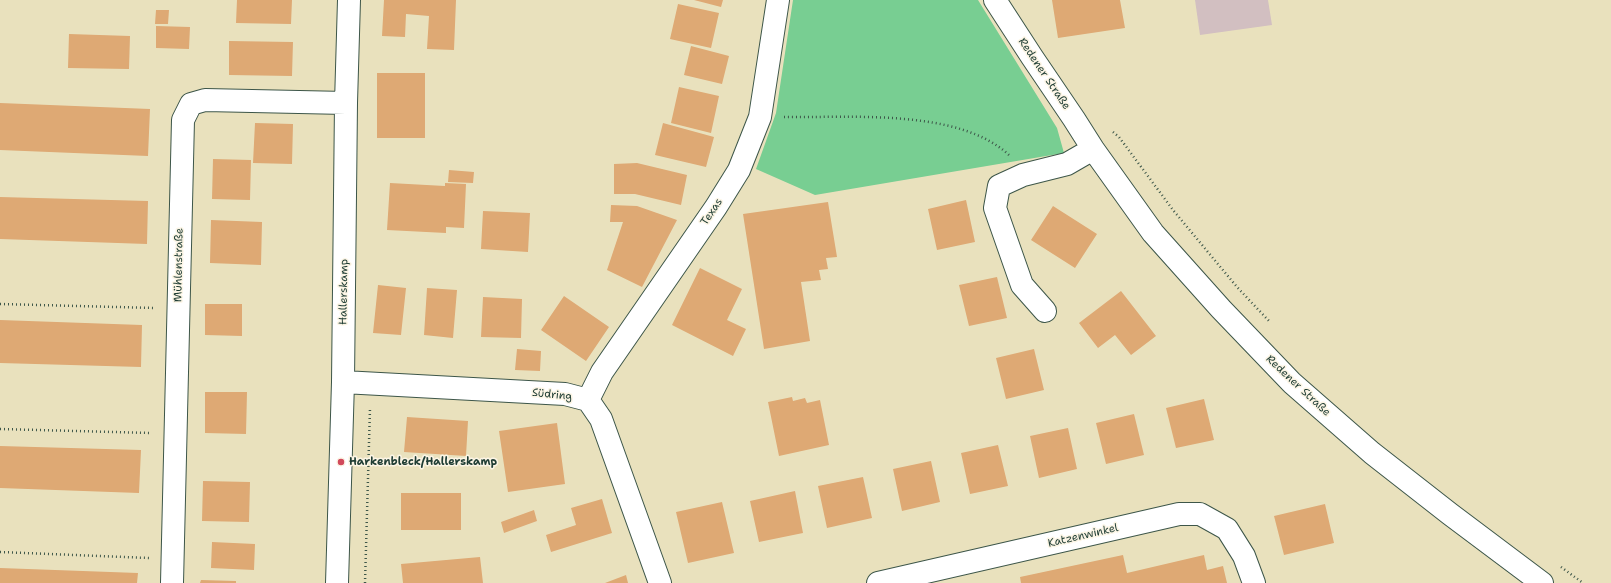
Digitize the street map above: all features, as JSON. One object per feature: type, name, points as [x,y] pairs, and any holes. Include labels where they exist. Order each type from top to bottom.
[{"type":"street","name":"Hallerskamp","points":[[337,583],[343,382],[346,103],[349,0]]},
{"type":"street","name":"Texas","points":[[588,400],[602,372],[716,207],[739,170],[760,117],[778,0]]},
{"type":"street","name":"Redener Straße","points":[[995,0],[1093,149],[1153,233],[1221,309],[1292,383],[1372,453],[1542,583]]},
{"type":"street","name":"Mühlenstraße","points":[[172,583],[183,120],[191,104],[205,100],[346,103]]},
{"type":"street","points":[[1045,311],[1022,285],[995,208],[999,186],[1023,175],[1067,164],[1093,149]]},
{"type":"street","name":"Südring","points":[[343,382],[565,394],[588,400],[600,419],[660,583]]},
{"type":"street","name":"Katzenwinkel","points":[[878,583],[1179,514],[1200,514],[1227,529],[1244,556],[1254,583]]},
{"type":"path","points":[[760,117],[895,118],[939,123],[975,133],[999,145],[1018,164],[1023,175]]},
{"type":"path","points":[[1112,132],[1119,137],[1173,210],[1237,287],[1274,327]]},
{"type":"path","points":[[0,304],[178,309]]},
{"type":"path","points":[[365,583],[370,384]]},
{"type":"path","points":[[0,429],[176,433]]},
{"type":"path","points":[[0,552],[173,559]]},
{"type":"path","points":[[1557,564],[1583,583]]},
{"type":"shaded area","points":[[1195,0],[1268,0],[1272,25],[1200,35]]},
{"type":"green space","points":[[793,0],[978,0],[1057,128],[1064,153],[815,195],[756,169],[776,113]]},
{"type":"building","points":[[237,0],[292,0],[291,24],[236,23]]},
{"type":"building","points":[[384,0],[456,0],[454,50],[427,49],[429,16],[406,14],[405,37],[382,36]]},
{"type":"building","points":[[694,0],[723,0],[721,7]]},
{"type":"building","points":[[1052,0],[1120,0],[1125,28],[1058,38]]},
{"type":"building","points":[[678,4],[719,13],[711,48],[670,39]]},
{"type":"building","points":[[156,10],[169,10],[168,24],[155,24]]},
{"type":"building","points":[[156,26],[190,27],[189,49],[156,48]]},
{"type":"building","points":[[69,34],[130,36],[129,69],[68,68]]},
{"type":"building","points":[[229,41],[293,42],[292,76],[229,75]]},
{"type":"building","points":[[691,46],[729,56],[722,84],[684,75]]},
{"type":"building","points":[[377,73],[425,73],[425,138],[377,138]]},
{"type":"building","points":[[679,87],[719,96],[711,133],[671,123]]},
{"type":"building","points":[[0,103],[150,109],[148,156],[0,150]]},
{"type":"building","points":[[255,123],[293,124],[292,164],[253,163]]},
{"type":"building","points":[[663,123],[714,137],[706,167],[655,155]]},
{"type":"building","points":[[213,159],[251,160],[250,200],[212,199]]},
{"type":"building","points":[[637,163],[687,175],[681,205],[635,194],[614,194],[614,164]]},
{"type":"building","points":[[449,170],[474,172],[473,183],[448,182]]},
{"type":"building","points":[[390,183],[445,186],[445,183],[466,184],[464,228],[446,227],[446,233],[387,230]]},
{"type":"building","points":[[0,197],[148,201],[147,244],[0,239]]},
{"type":"building","points":[[966,200],[975,242],[937,250],[928,209]]},
{"type":"building","points":[[828,202],[837,257],[826,258],[828,269],[819,270],[821,280],[801,282],[810,341],[764,349],[743,214]]},
{"type":"building","points":[[611,205],[637,206],[677,220],[642,287],[607,270],[623,222],[610,222]]},
{"type":"building","points":[[1053,206],[1097,234],[1075,268],[1031,240]]},
{"type":"building","points":[[483,211],[530,213],[528,252],[481,249]]},
{"type":"building","points":[[211,220],[262,222],[261,265],[210,263]]},
{"type":"building","points":[[700,268],[742,289],[727,320],[746,329],[733,356],[672,325]]},
{"type":"building","points":[[997,277],[1007,318],[969,326],[959,285]]},
{"type":"building","points":[[378,285],[406,288],[401,335],[373,333]]},
{"type":"building","points":[[427,288],[457,290],[453,338],[424,335]]},
{"type":"building","points":[[1121,291],[1156,336],[1131,355],[1115,335],[1098,348],[1079,323]]},
{"type":"building","points":[[564,296],[609,327],[586,361],[541,330]]},
{"type":"building","points":[[483,297],[522,299],[521,338],[481,337]]},
{"type":"building","points":[[205,304],[242,304],[242,336],[205,335]]},
{"type":"building","points":[[0,320],[142,325],[141,367],[0,363]]},
{"type":"building","points":[[517,349],[541,351],[540,371],[515,370]]},
{"type":"building","points":[[1034,349],[1044,390],[1006,399],[996,358]]},
{"type":"building","points":[[205,392],[247,392],[246,434],[205,433]]},
{"type":"building","points":[[792,397],[793,401],[805,398],[807,403],[820,400],[829,445],[779,456],[768,402]]},
{"type":"building","points":[[1204,399],[1214,440],[1176,448],[1166,408]]},
{"type":"building","points":[[1134,414],[1144,455],[1106,464],[1096,423]]},
{"type":"building","points":[[407,417],[468,421],[466,456],[404,452]]},
{"type":"building","points":[[557,423],[565,484],[508,492],[499,431]]},
{"type":"building","points":[[1068,428],[1077,469],[1039,478],[1030,436]]},
{"type":"building","points":[[998,445],[1008,486],[970,494],[961,453]]},
{"type":"building","points":[[0,446],[141,450],[139,493],[0,488]]},
{"type":"building","points":[[931,461],[940,502],[902,511],[893,469]]},
{"type":"building","points":[[863,477],[872,518],[827,528],[818,486]]},
{"type":"building","points":[[203,481],[250,482],[249,522],[202,521]]},
{"type":"building","points":[[795,491],[803,533],[759,542],[750,501]]},
{"type":"building","points":[[401,493],[461,493],[461,530],[401,530]]},
{"type":"building","points":[[602,499],[612,533],[551,552],[546,535],[576,525],[571,508]]},
{"type":"building","points":[[722,502],[734,553],[688,563],[676,512]]},
{"type":"building","points":[[1325,504],[1334,543],[1284,555],[1274,516]]},
{"type":"building","points":[[534,510],[537,521],[504,533],[501,522]]},
{"type":"building","points":[[212,542],[255,544],[254,570],[211,568]]},
{"type":"building","points":[[1123,555],[1127,573],[1204,555],[1207,570],[1223,566],[1227,583],[1021,583],[1020,577]]},
{"type":"building","points":[[480,557],[483,583],[403,583],[401,564]]},
{"type":"building","points":[[0,568],[138,573],[137,583],[0,583]]},
{"type":"building","points":[[626,575],[628,583],[605,583]]},
{"type":"building","points":[[201,580],[236,581],[236,583],[200,583]]},
{"type":"place","name":"Harkenbleck/Hallerskamp","points":[[341,462]]}]
